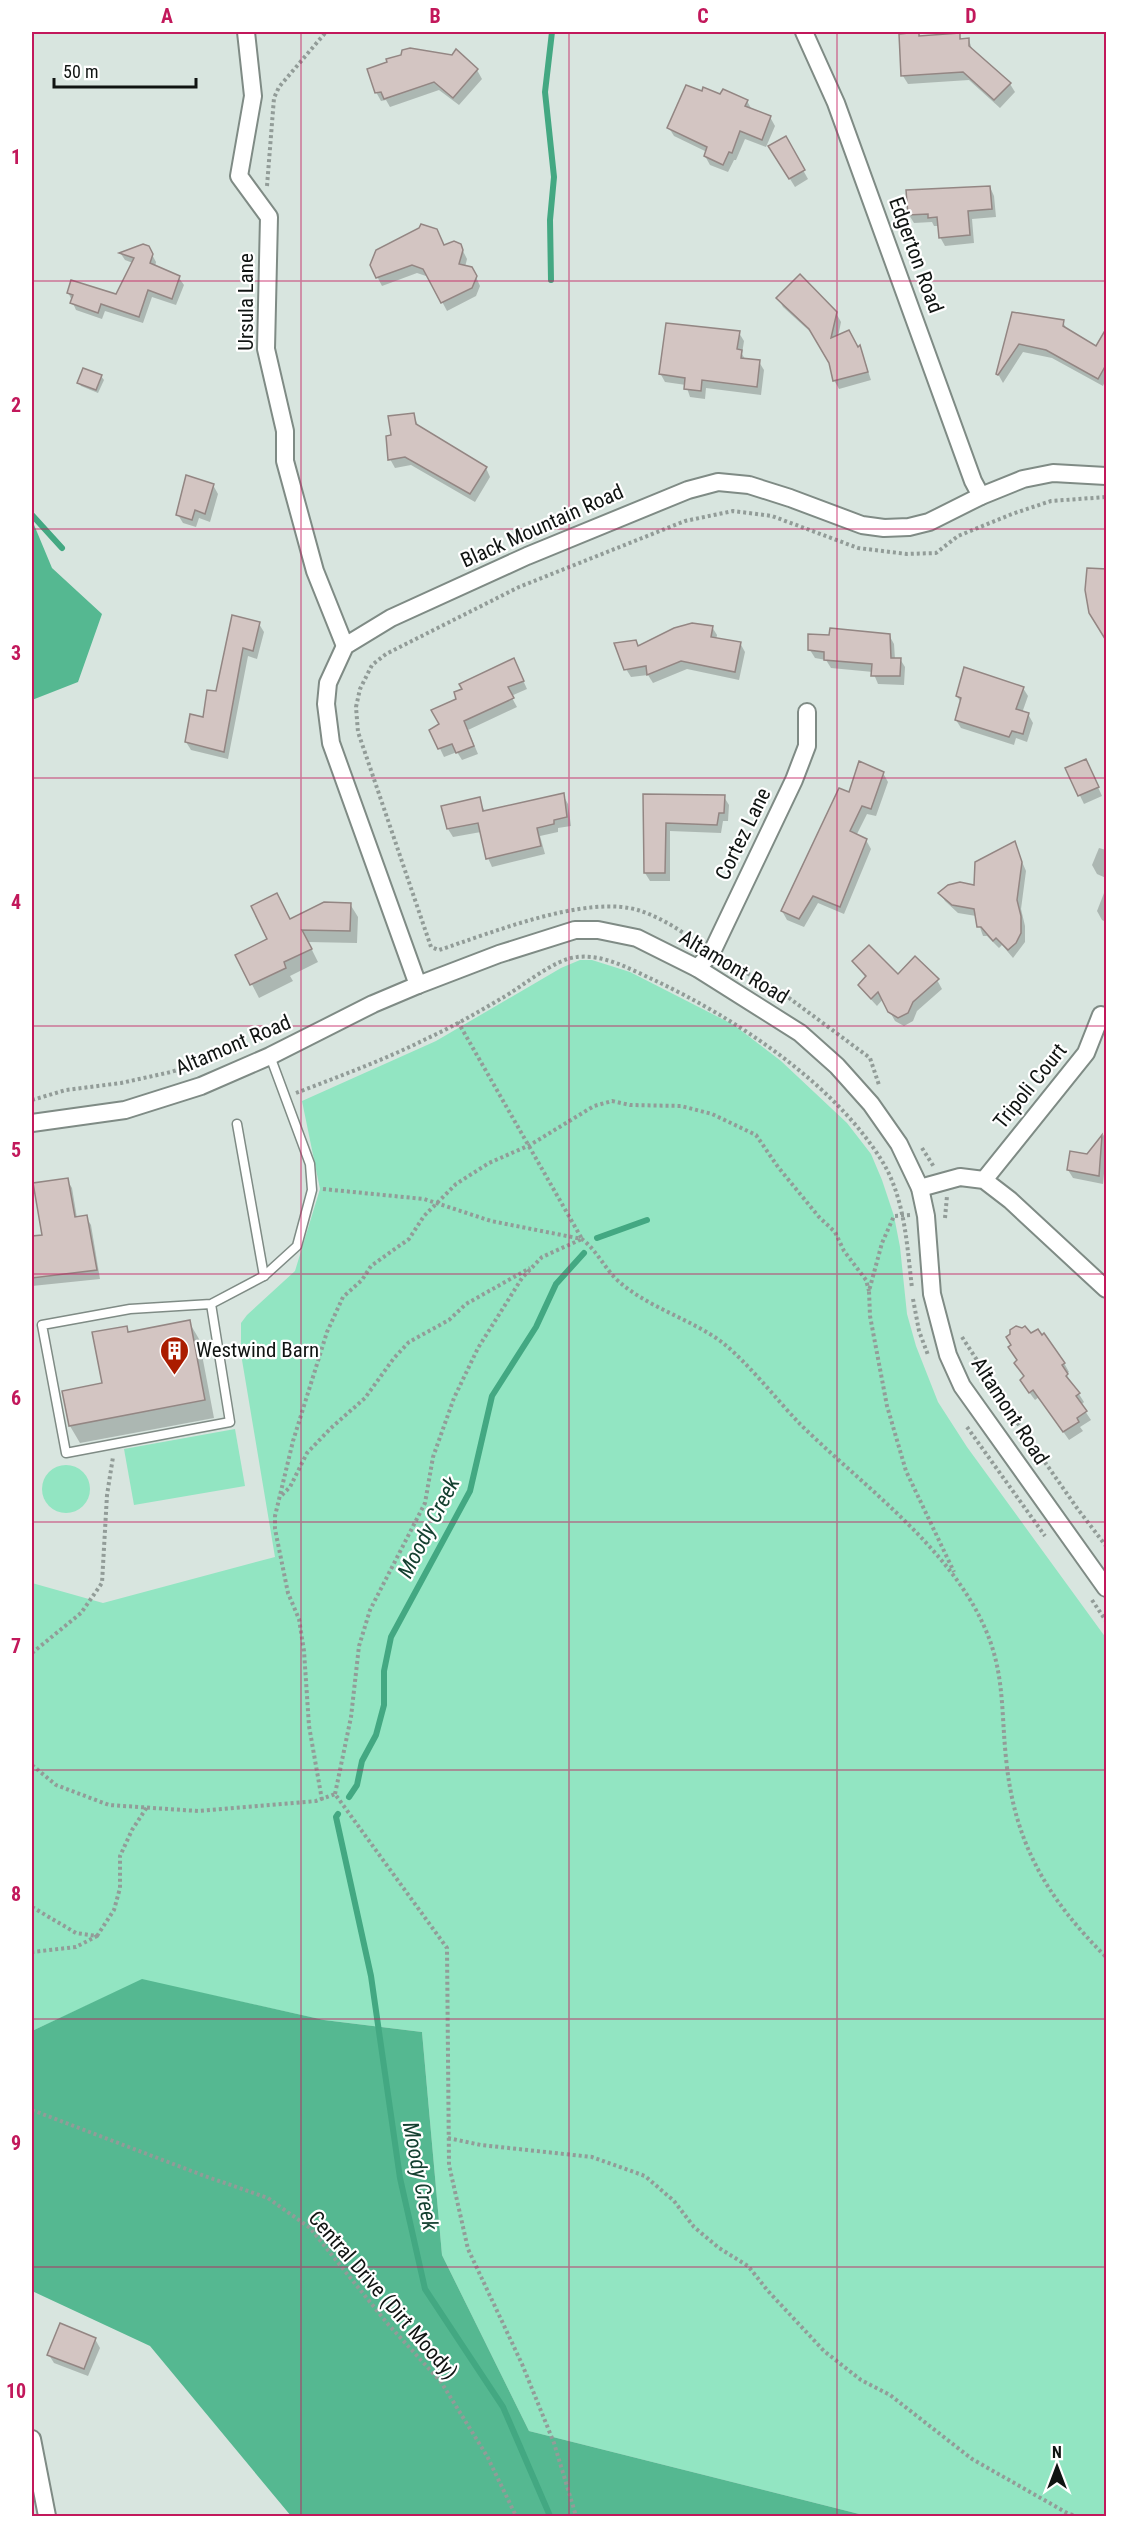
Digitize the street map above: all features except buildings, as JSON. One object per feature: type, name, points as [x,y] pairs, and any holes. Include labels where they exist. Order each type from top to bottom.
[{"type":"street","name":"Ursula Lane","points":[[246,32],[253,96],[239,176],[270,221],[266,349],[285,431],[285,461],[315,571],[345,645]]},
{"type":"street","name":"Edgerton Road","points":[[804,32],[836,103],[973,481],[981,496]]},
{"type":"street","name":"Black Mountain Road","points":[[345,645],[391,618],[527,556],[688,490],[718,482],[749,485],[862,525],[884,528],[909,527],[929,522],[981,496],[1023,479],[1053,473],[1107,476]]},
{"type":"street","points":[[345,645],[328,683],[326,704],[332,743],[417,985]]},
{"type":"street","name":"Cortez Lane","points":[[698,969],[711,954],[794,780],[807,746],[807,712]]},
{"type":"street","name":"Altamont Road","points":[[32,1124],[125,1110],[201,1086],[270,1056],[373,1004],[417,985],[499,954],[575,930],[598,930],[637,938],[698,969],[800,1033],[837,1066],[871,1104],[899,1144],[921,1188],[926,1216],[932,1294],[948,1355],[962,1386],[1107,1588]]},
{"type":"street","name":"Tripoli Court","points":[[984,1180],[1086,1053],[1101,1015]]},
{"type":"street","points":[[921,1188],[960,1177],[984,1180],[1010,1200],[1107,1290]]},
{"type":"street","points":[[32,2439],[47,2517]]},
{"type":"lane","points":[[211,1304],[230,1422],[66,1453],[42,1325],[130,1310],[211,1304],[264,1276],[297,1246],[312,1190],[310,1164],[270,1056]]},
{"type":"lane","points":[[237,1124],[264,1276]]},
{"type":"path","points":[[265,212],[274,98],[279,87],[326,32]]},
{"type":"path","points":[[284,1098],[426,1039],[556,965],[576,957],[620,964],[674,989],[733,1022],[772,1050],[843,1111],[883,1162],[893,1184],[901,1214],[918,1322],[929,1357]]},
{"type":"path","points":[[458,1022],[530,1144],[582,1239],[590,1245],[616,1278],[649,1301],[683,1318],[723,1344],[800,1424],[891,1509],[956,1576]]},
{"type":"path","points":[[32,1100],[66,1090],[171,1072],[222,1057]]},
{"type":"path","points":[[322,1800],[309,1726],[304,1652],[299,1619],[288,1593],[276,1529],[276,1516],[293,1441],[327,1332],[343,1298],[362,1280],[371,1266],[409,1239],[424,1216],[469,1174],[530,1144],[594,1106],[612,1101],[630,1105],[681,1106],[712,1114],[756,1135],[778,1167],[819,1217],[835,1232],[844,1251],[866,1280],[870,1316],[887,1406],[906,1471],[956,1576],[985,1626],[994,1652],[1003,1692],[1009,1785],[1030,1858],[1060,1906],[1107,1957]]},
{"type":"path","points":[[312,1190],[424,1199],[491,1221],[582,1239]]},
{"type":"path","points":[[868,1292],[887,1230],[894,1216],[901,1214],[926,1216]]},
{"type":"path","points":[[576,2517],[554,2443],[522,2364],[468,2249],[448,2165],[447,1948],[335,1794],[351,1717],[359,1646],[370,1610],[424,1503],[433,1457],[454,1398],[478,1348],[522,1278],[542,1257],[582,1239]]},
{"type":"path","points":[[282,1495],[290,1487],[307,1453],[365,1398],[394,1358],[410,1342],[449,1320],[466,1304],[534,1265]]},
{"type":"path","points":[[961,1418],[1045,1537]]},
{"type":"path","points":[[32,1653],[81,1612],[102,1583],[111,1463],[119,1443]]},
{"type":"path","points":[[1086,1593],[1107,1620]]},
{"type":"path","points":[[32,1765],[56,1785],[109,1805],[198,1811],[322,1800],[335,1794]]},
{"type":"path","points":[[32,1952],[76,1947],[97,1936],[114,1910],[120,1888],[120,1856],[132,1830],[147,1807]]},
{"type":"path","points":[[32,1907],[76,1933],[97,1936]]},
{"type":"path","name":"Central Drive (Dirt Moody)","points":[[32,2110],[268,2198],[310,2228],[387,2323],[441,2382],[487,2456],[516,2517]]},
{"type":"path","points":[[448,2138],[481,2145],[592,2157],[645,2176],[674,2201],[694,2227],[719,2248],[748,2266],[824,2351],[861,2380],[890,2395],[943,2434],[972,2459],[1076,2517]]},
{"type":"green space","points":[[32,520],[52,568],[102,614],[78,682],[32,700]]},
{"type":"green space","points":[[580,960],[592,960],[630,972],[734,1025],[781,1061],[847,1123],[871,1154],[894,1216],[900,1247],[907,1314],[916,1346],[938,1402],[967,1447],[1106,1638],[1106,2516],[867,2516],[529,2431],[442,2255],[422,2032],[324,2020],[142,1980],[32,2031],[32,1583],[103,1603],[275,1557],[241,1354],[241,1323],[295,1271],[320,1189],[302,1101],[436,1041],[561,968]]},
{"type":"green space","points":[[235,1429],[245,1486],[134,1505],[124,1449]]},
{"type":"green space","points":[[61,1465],[71,1465],[83,1472],[90,1484],[90,1494],[83,1506],[71,1513],[61,1513],[46,1502],[42,1494],[42,1484],[53,1469]]},
{"type":"green space","points":[[142,1979],[324,2020],[422,2032],[442,2255],[529,2431],[867,2516],[291,2516],[150,2346],[32,2291],[32,2031]]},
{"type":"waterway","points":[[551,280],[550,220],[554,177],[545,92],[552,32]]},
{"type":"waterway","points":[[32,515],[62,548]]},
{"type":"waterway","name":"Moody Creek","points":[[597,1238],[647,1220]]},
{"type":"waterway","name":"Moody Creek","points":[[349,1797],[357,1785],[362,1761],[376,1735],[384,1705],[384,1671],[391,1637],[470,1491],[492,1396],[536,1327],[556,1284],[584,1253]]},
{"type":"waterway","name":"Moody Creek","points":[[338,1814],[336,1817],[371,1976],[400,2178],[425,2289],[503,2407],[550,2516]]},
{"type":"place","name":"Westwind Barn","points":[[175,1376]]}]
